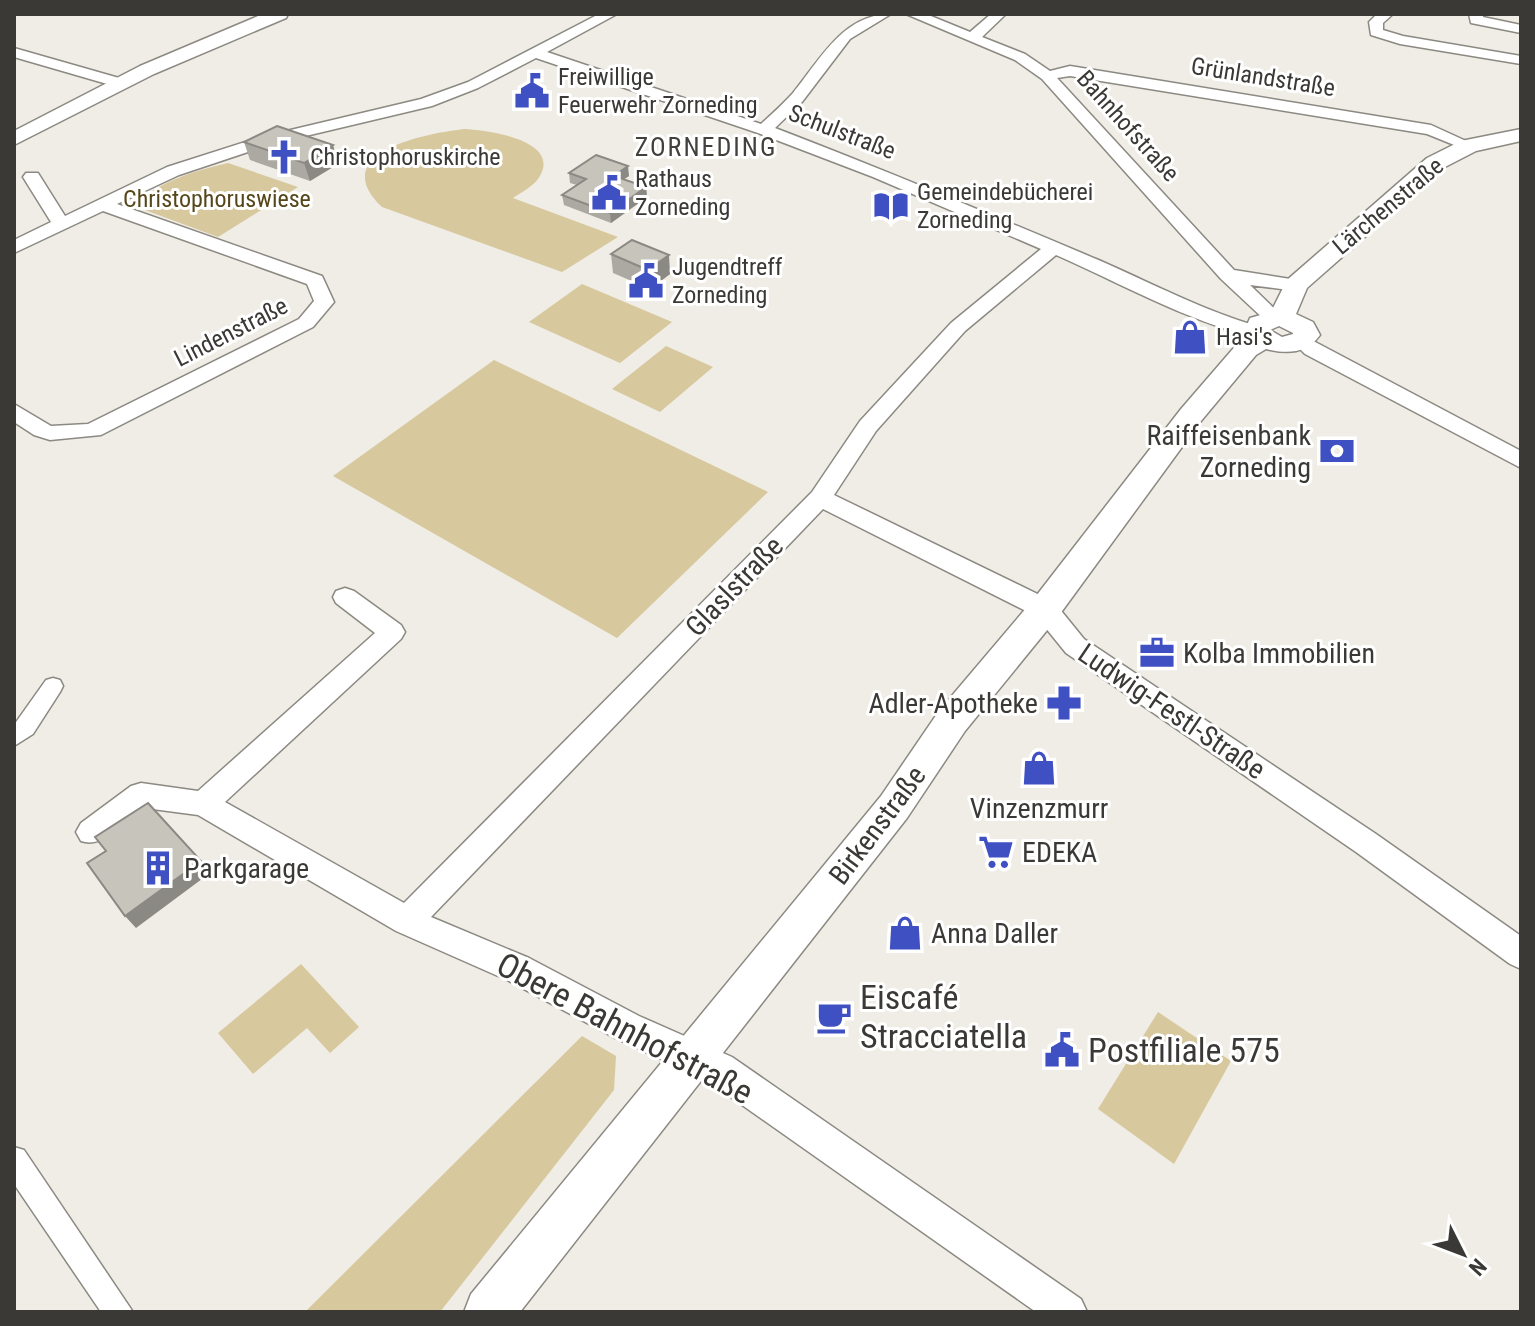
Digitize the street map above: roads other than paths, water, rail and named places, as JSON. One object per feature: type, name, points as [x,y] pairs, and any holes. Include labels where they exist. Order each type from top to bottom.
[{"type":"street","points":[[14,139],[121,83],[279,14]]},
{"type":"street","points":[[14,247],[60,222],[173,171],[267,140],[426,103],[473,85],[610,14]]},
{"type":"street","points":[[764,130],[796,99],[845,36],[884,14]]},
{"type":"street","name":"Bahnhofstraße","points":[[913,14],[1020,57],[1047,76],[1228,275],[1269,326]]},
{"type":"street","points":[[974,36],[999,14]]},
{"type":"street","points":[[1386,14],[1376,22],[1376,32],[1400,40],[1521,60]]},
{"type":"street","points":[[1476,14],[1476,20],[1521,29]]},
{"type":"street","points":[[14,52],[121,83]]},
{"type":"street","name":"Schulstraße","points":[[534,53],[764,130],[879,173],[1157,292],[1212,320],[1269,326]]},
{"type":"street","name":"Grünlandstraße","points":[[1047,76],[1070,71],[1330,112],[1443,132],[1469,146]]},
{"type":"street","name":"Lärchenstraße","points":[[1269,326],[1296,285],[1435,163],[1469,146],[1521,135]]},
{"type":"street","points":[[32,177],[60,222]]},
{"type":"street","name":"Lindenstraße","points":[[14,411],[34,429],[59,435],[93,430],[306,323],[324,302],[315,280],[100,204]]},
{"type":"street","name":"Glaslstraße","points":[[407,921],[820,498],[868,426],[958,327],[1053,248]]},
{"type":"street","points":[[1228,275],[1271,284],[1296,285]]},
{"type":"street","points":[[1269,326],[1282,346],[1302,341],[1312,350],[1474,433],[1521,461]]},
{"type":"street","name":"Birkenstraße","points":[[489,1312],[894,807],[952,721],[1045,609],[1191,415],[1269,326]]},
{"type":"street","name":"Ludwig-Festl-Straße","points":[[820,498],[1045,609],[1075,646],[1518,945]]},
{"type":"street","points":[[203,804],[392,632],[345,597]]},
{"type":"street","points":[[14,737],[26,728],[53,686]]},
{"type":"street","name":"Obere Bahnhofstraße","points":[[91,832],[141,795],[203,804],[407,921],[518,969],[627,1027],[720,1069],[1068,1312]]},
{"type":"street","points":[[14,1160],[118,1312]]},
{"type":"place","name":"Freiwillige Feuerwehr Zorneding","points":[[532,91]]},
{"type":"place","name":"Christophoruskirche","points":[[284,157]]},
{"type":"place","name":"Rathaus Zorneding","points":[[609,193]]},
{"type":"place","name":"Gemeindebücherei Zorneding","points":[[891,206]]},
{"type":"place","name":"Jugendtreff Zorneding","points":[[646,281]]},
{"type":"place","name":"Hasi's","points":[[1190,337]]},
{"type":"place","name":"Raiffeisenbank Zorneding","points":[[1337,451]]},
{"type":"place","name":"Kolba Immobilien","points":[[1157,653]]},
{"type":"place","name":"Adler-Apotheke","points":[[1064,703]]},
{"type":"place","name":"Vinzenzmurr","points":[[1039,768]]},
{"type":"place","name":"EDEKA","points":[[996,852]]},
{"type":"place","name":"Parkgarage","points":[[158,868]]},
{"type":"place","name":"Anna Daller","points":[[905,933]]},
{"type":"place","name":"Eiscafé Stracciatella","points":[[834,1017]]},
{"type":"place","name":"Postfiliale 575","points":[[1062,1050]]},
{"type":"district","name":"ZORNEDING","points":[[706,147]]},
{"type":"park label","name":"Christophoruswiese","points":[[217,199]]}]
